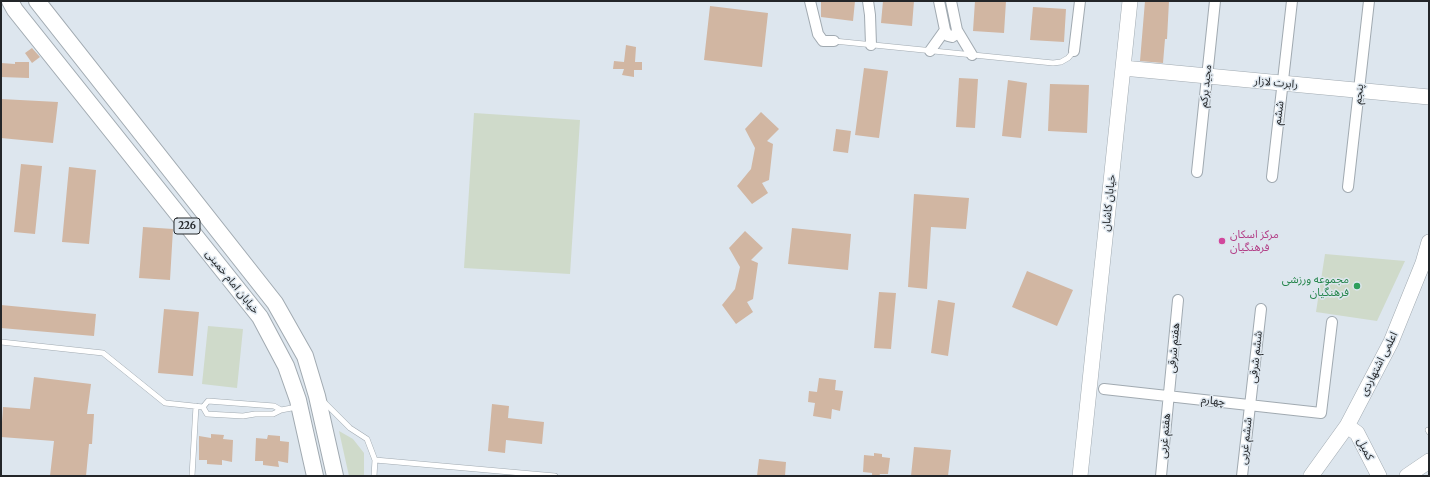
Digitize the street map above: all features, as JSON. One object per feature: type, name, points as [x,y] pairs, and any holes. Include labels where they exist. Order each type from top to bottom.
[{"type":"main road","name":"خیابان امام خمینی","points":[[10,1],[14,10],[260,317],[286,366],[299,403],[315,476]]},
{"type":"main road","name":"خیابان امام خمینی","points":[[36,1],[275,303],[305,356],[317,396],[335,476]]},
{"type":"main road","points":[[117,138],[127,140],[132,134],[134,125]]},
{"type":"main road","points":[[299,403],[302,391],[306,388],[311,389],[317,396]]},
{"type":"street","points":[[810,1],[818,34],[824,41],[834,41]]},
{"type":"street","points":[[868,1],[871,45]]},
{"type":"street","points":[[939,1],[945,30],[948,36],[952,37],[955,35],[957,30]]},
{"type":"street","points":[[951,1],[957,30],[972,55]]},
{"type":"street","points":[[1074,51],[1080,1]]},
{"type":"street","name":"خیابان کاشان","points":[[1080,476],[1130,1]]},
{"type":"street","name":"مجید برکم","points":[[1197,172],[1215,1]]},
{"type":"street","name":"ششم","points":[[1272,177],[1292,1]]},
{"type":"street","name":"پنجم","points":[[1348,187],[1369,1]]},
{"type":"street","points":[[930,51],[945,30]]},
{"type":"street","name":"رابرت لازار","points":[[1123,68],[1429,97]]},
{"type":"street","name":"اعلمی اشتهاردی","points":[[1311,476],[1347,426],[1391,342],[1423,263],[1429,242]]},
{"type":"street","name":"هفتم شرقی","points":[[1169,396],[1178,300]]},
{"type":"street","name":"ششم شرقی","points":[[1250,405],[1261,309]]},
{"type":"street","name":"چهارم","points":[[1104,389],[1321,413],[1332,322]]},
{"type":"street","name":"هفتم غربی","points":[[1162,476],[1169,396]]},
{"type":"street","name":"خیابان کاشان","points":[[1070,476],[1074,442],[1088,405]]},
{"type":"street","name":"ششم غربی","points":[[1242,476],[1250,405]]},
{"type":"street","name":"کمیل","points":[[1347,426],[1357,433],[1379,476]]},
{"type":"street","points":[[1407,476],[1429,461]]},
{"type":"lane","points":[[834,41],[1053,63],[1061,62],[1068,58],[1074,51]]},
{"type":"lane","points":[[1,342],[103,354],[165,403],[202,407],[207,414],[243,416],[273,414],[299,403]]},
{"type":"lane","points":[[317,396],[350,428],[367,439],[375,460],[374,476]]},
{"type":"lane","points":[[202,407],[208,401],[274,406],[281,410]]},
{"type":"lane","points":[[255,414],[256,405]]},
{"type":"lane","points":[[192,476],[196,406]]},
{"type":"lane","points":[[375,460],[555,476]]},
{"type":"green space","points":[[474,113],[580,120],[570,274],[464,268]]},
{"type":"green space","name":"مجموعه ورزشی فرهنگیان","points":[[1325,254],[1405,261],[1377,321],[1316,312]]},
{"type":"green space","points":[[208,326],[243,329],[237,388],[202,384]]},
{"type":"green space","points":[[339,431],[353,439],[364,453],[364,476],[349,476]]},
{"type":"building","points":[[821,1],[855,1],[853,21],[821,17]]},
{"type":"building","points":[[883,1],[914,1],[912,26],[881,23]]},
{"type":"building","points":[[975,1],[1006,1],[1004,33],[973,31]]},
{"type":"building","points":[[1145,1],[1169,1],[1167,39],[1165,39],[1163,63],[1140,61]]},
{"type":"building","points":[[710,6],[768,13],[762,67],[704,60]]},
{"type":"building","points":[[1033,7],[1066,9],[1064,42],[1030,40]]},
{"type":"building","points":[[626,45],[636,47],[635,62],[642,62],[642,70],[634,70],[634,77],[622,75],[624,69],[613,69],[614,61],[624,62]]},
{"type":"building","points":[[32,48],[40,57],[32,63],[25,53]]},
{"type":"building","points":[[15,62],[29,62],[29,78],[1,77],[1,63],[15,64]]},
{"type":"building","points":[[864,68],[888,71],[879,138],[855,135]]},
{"type":"building","points":[[959,78],[978,79],[975,128],[956,127]]},
{"type":"building","points":[[1008,80],[1027,83],[1021,138],[1002,136]]},
{"type":"building","points":[[1050,84],[1089,85],[1087,133],[1048,131]]},
{"type":"building","points":[[1,99],[58,102],[53,143],[1,138]]},
{"type":"building","points":[[761,112],[779,129],[767,141],[773,144],[769,180],[762,183],[768,193],[752,204],[737,186],[751,169],[755,148],[745,129]]},
{"type":"building","points":[[836,129],[851,131],[848,153],[833,151]]},
{"type":"building","points":[[21,164],[42,166],[35,234],[14,232]]},
{"type":"building","points":[[69,167],[96,170],[89,244],[62,242]]},
{"type":"building","points":[[914,194],[969,198],[966,229],[931,227],[927,289],[908,287]]},
{"type":"building","points":[[143,227],[173,229],[170,280],[139,278]]},
{"type":"building","points":[[792,228],[851,234],[848,270],[788,264]]},
{"type":"building","points":[[745,231],[763,248],[751,260],[758,263],[753,299],[747,302],[753,312],[736,324],[722,305],[735,289],[740,267],[729,248]]},
{"type":"building","points":[[1027,271],[1073,290],[1057,326],[1012,307]]},
{"type":"building","points":[[879,292],[896,293],[891,349],[874,348]]},
{"type":"building","points":[[938,300],[955,303],[948,356],[931,353]]},
{"type":"building","points":[[1,305],[96,314],[94,336],[1,328]]},
{"type":"building","points":[[164,309],[199,312],[193,376],[158,373]]},
{"type":"building","points":[[34,377],[91,384],[87,414],[94,414],[92,444],[89,444],[86,476],[50,476],[54,441],[1,437],[3,407],[30,409]]},
{"type":"building","points":[[819,378],[836,380],[835,390],[843,391],[840,411],[832,409],[831,419],[813,416],[815,403],[808,402],[809,391],[817,392]]},
{"type":"building","points":[[492,404],[509,406],[508,418],[544,422],[542,444],[506,440],[505,453],[488,451]]},
{"type":"building","points":[[211,434],[224,435],[223,439],[233,440],[232,462],[222,460],[222,465],[207,464],[207,460],[199,460],[199,436],[211,438]]},
{"type":"building","points":[[268,435],[280,436],[280,441],[289,442],[288,463],[278,461],[279,467],[263,465],[263,461],[255,461],[256,438],[267,439]]},
{"type":"building","points":[[914,447],[951,450],[948,476],[911,476]]},
{"type":"building","points":[[874,453],[882,454],[882,457],[890,458],[888,474],[872,476],[872,473],[863,472],[864,455],[874,456]]},
{"type":"building","points":[[759,459],[786,462],[785,476],[757,476]]},
{"type":"place","name":"مرکز اسکان فرهنگیان","points":[[1222,241]]},
{"type":"place","name":"مجموعه ورزشی فرهنگیان","points":[[1357,286]]}]
